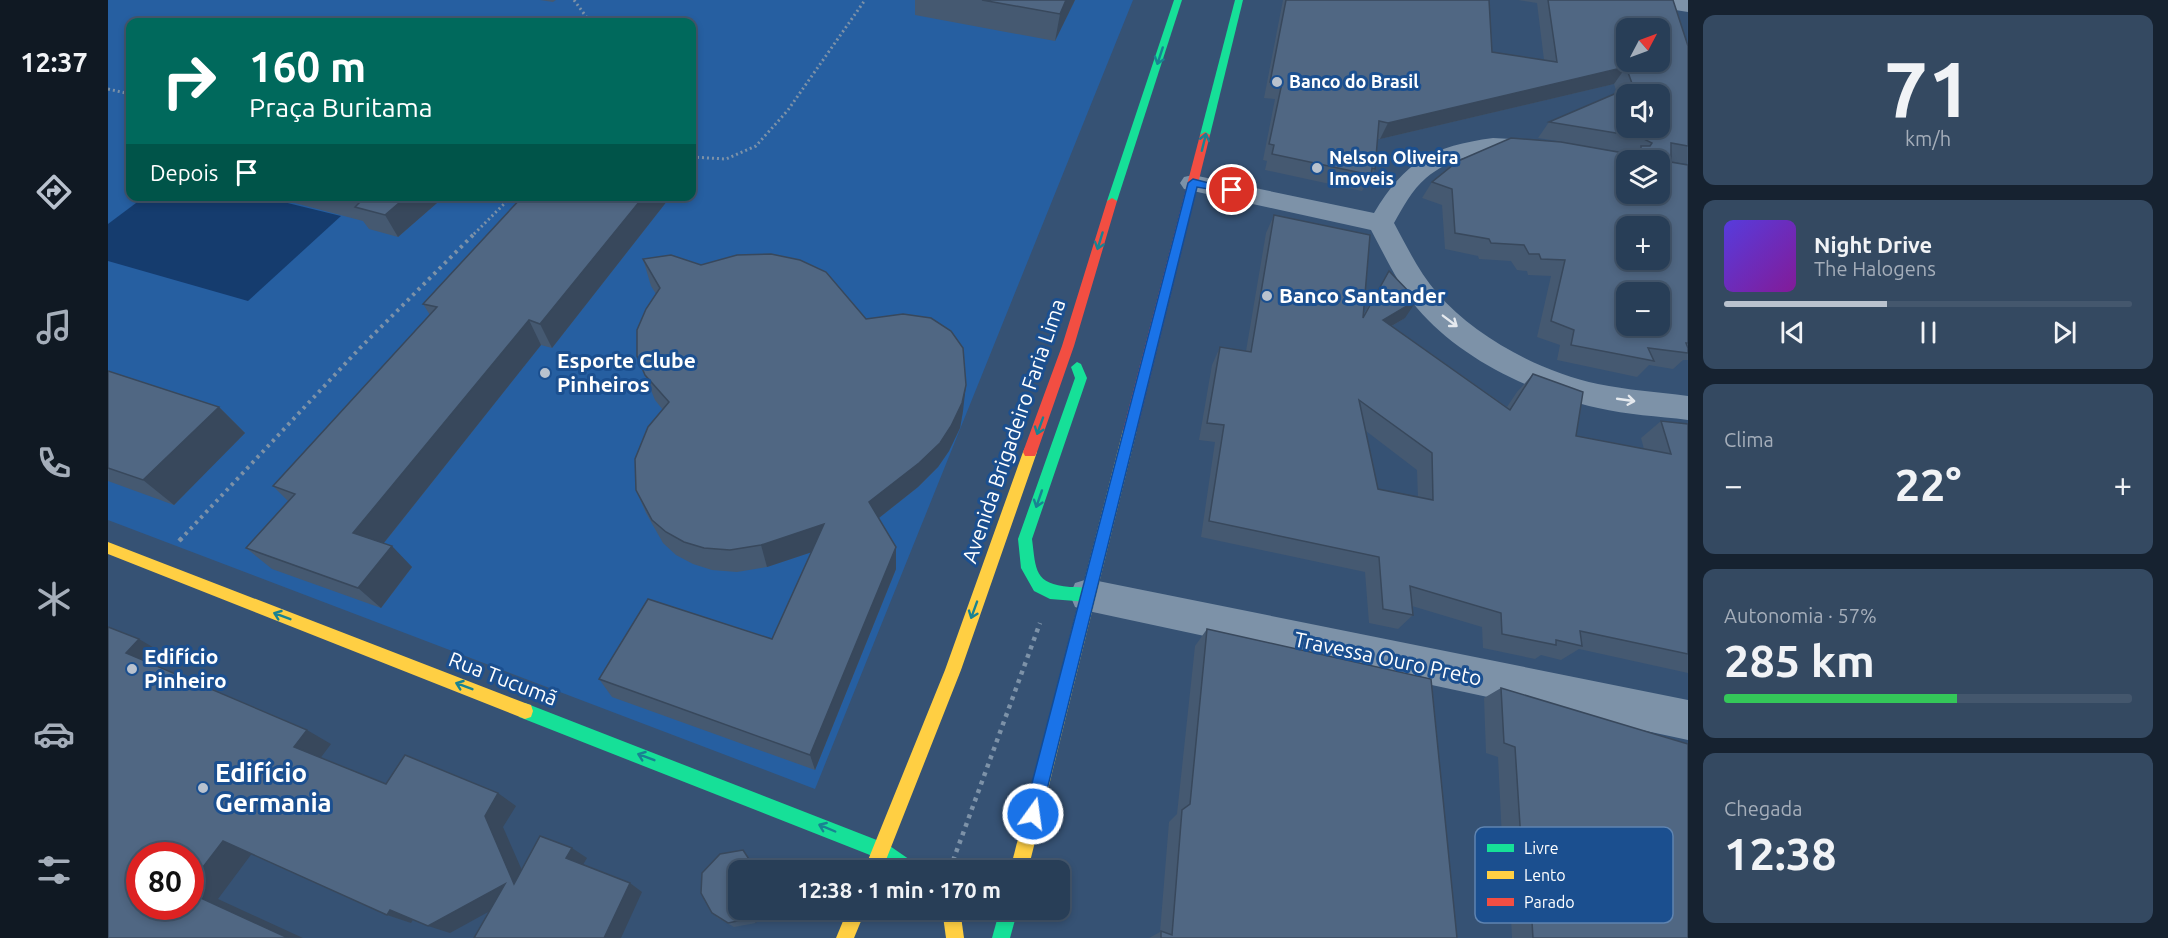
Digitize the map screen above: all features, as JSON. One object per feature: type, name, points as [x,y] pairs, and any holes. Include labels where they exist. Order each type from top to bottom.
[{"type":"main road","name":"Avenida Brigadeiro Faria Lima","points":[[877,860],[953,670],[1068,345],[1178,0]]},
{"type":"main road","points":[[1022,860],[1239,0]]},
{"type":"main road","points":[[1068,345],[1081,378],[1025,539],[1028,568],[1040,586],[1050,592],[1088,595]]},
{"type":"main road","name":"Rua Tucumã","points":[[108,548],[881,850],[896,860]]},
{"type":"main road","points":[[845,938],[852,920]]},
{"type":"main road","points":[[954,920],[955,938]]},
{"type":"main road","points":[[1001,938],[1006,920]]},
{"type":"street","points":[[1644,0],[1688,6]]},
{"type":"street","points":[[1380,223],[1399,194],[1419,172],[1447,154],[1493,146],[1543,148],[1616,161]]},
{"type":"street","points":[[1193,183],[1380,223],[1407,272],[1437,311],[1486,348],[1538,376],[1596,396],[1688,408]]},
{"type":"street","name":"Travessa Ouro Preto","points":[[1088,595],[1688,720]]},
{"type":"path","points":[[574,0],[587,18]]},
{"type":"path","points":[[696,157],[726,159],[756,146],[788,110],[865,0]]},
{"type":"path","points":[[108,89],[126,93]]},
{"type":"path","points":[[157,567],[360,348],[507,201]]},
{"type":"shaded area","name":"Esporte Clube Pinheiros","points":[[108,0],[1133,0],[815,789],[108,520]]},
{"type":"shaded area","points":[[139,201],[279,201],[341,216],[248,301],[108,261],[108,224]]},
{"type":"building","points":[[982,0],[1066,0],[1060,14]]},
{"type":"building","points":[[1286,0],[1489,0],[1492,52],[1557,62],[1548,0],[1673,0],[1688,46],[1688,146],[1671,143],[1671,162],[1688,165],[1688,343],[1686,343],[1688,353],[1648,348],[1654,361],[1571,345],[1574,330],[1551,321],[1565,260],[1541,259],[1539,254],[1529,254],[1524,245],[1491,243],[1489,239],[1455,233],[1452,189],[1432,182],[1458,161],[1511,138],[1561,142],[1616,152],[1616,204],[1670,204],[1670,150],[1641,150],[1641,146],[1650,146],[1652,143],[1642,138],[1670,138],[1670,84],[1632,84],[1628,72],[1670,72],[1670,18],[1616,18],[1616,69],[1388,123],[1379,121],[1375,169],[1372,168],[1371,175],[1272,154],[1274,145],[1269,144],[1282,83],[1270,82]]},
{"type":"building","points":[[1616,93],[1616,133],[1549,122]]},
{"type":"building","points":[[357,201],[401,201],[385,215],[355,207],[360,202]]},
{"type":"building","points":[[518,201],[640,201],[540,324],[529,320],[353,533],[392,546],[358,588],[246,548],[295,494],[273,486],[437,307],[423,304]]},
{"type":"building","points":[[1274,215],[1370,235],[1363,318],[1389,271],[1417,300],[1383,320],[1510,410],[1533,374],[1583,392],[1576,436],[1671,454],[1661,421],[1688,424],[1688,654],[1580,631],[1582,646],[1556,640],[1556,645],[1502,634],[1501,613],[1410,586],[1413,615],[1383,609],[1379,557],[1209,521],[1224,425],[1207,423],[1220,347],[1251,352]],"holes":[[[1359,400],[1432,453],[1433,500],[1378,489]]]},
{"type":"building","points":[[771,254],[800,260],[826,272],[866,319],[903,314],[931,318],[951,331],[963,348],[966,385],[962,403],[940,443],[919,463],[869,502],[896,547],[810,755],[599,679],[648,599],[772,639],[824,524],[761,545],[730,550],[704,548],[684,542],[666,532],[652,520],[636,490],[635,459],[648,427],[669,402],[645,375],[637,356],[637,330],[646,309],[660,288],[643,259],[671,255],[701,265],[737,255]]},
{"type":"building","points":[[108,371],[219,407],[143,480],[108,468]]},
{"type":"building","points":[[108,627],[139,639],[126,653],[307,730],[294,747],[386,784],[405,755],[498,793],[485,816],[514,884],[540,836],[572,848],[566,858],[630,883],[604,938],[474,938],[505,884],[428,926],[390,910],[387,915],[223,841],[204,866],[204,842],[126,842],[126,920],[204,920],[204,899],[288,938],[108,938]]},
{"type":"building","points":[[1207,629],[1431,679],[1457,938],[1161,938],[1161,931],[1172,935],[1182,810],[1190,804]]},
{"type":"building","points":[[1501,688],[1688,744],[1688,938],[1533,938],[1532,923],[1673,923],[1673,827],[1520,827],[1515,747],[1504,743]]},
{"type":"building","points":[[743,850],[750,860],[728,860],[728,920],[742,920],[728,923],[712,913],[701,893],[702,873],[720,854]]},
{"type":"traffic: fast","points":[[1112,201],[1178,0]]},
{"type":"traffic: fast","points":[[1205,135],[1239,0]]},
{"type":"traffic: fast","points":[[1077,367],[1081,378],[1025,539],[1028,568],[1039,586],[1050,592],[1088,595]]},
{"type":"traffic: fast","points":[[525,711],[881,850]]},
{"type":"traffic: fast","points":[[881,850],[896,860]]},
{"type":"traffic: fast","points":[[1001,938],[1006,920]]},
{"type":"traffic: slow","points":[[1022,860],[1130,430]]},
{"type":"traffic: slow","points":[[877,860],[953,670],[1030,452]]},
{"type":"traffic: slow","points":[[108,548],[525,711]]},
{"type":"traffic: slow","points":[[845,938],[852,920]]},
{"type":"traffic: slow","points":[[953,920],[955,938]]},
{"type":"traffic: jam","points":[[1130,430],[1205,135]]},
{"type":"traffic: jam","points":[[1030,452],[1068,346],[1112,201]]},
{"type":"place","name":"Banco do Brasil","points":[[1277,82]]},
{"type":"place","name":"Nelson Oliveira Imoveis","points":[[1317,168]]},
{"type":"place","name":"Banco Santander","points":[[1267,296]]},
{"type":"place","name":"Esporte Clube Pinheiros","points":[[545,373]]},
{"type":"place","name":"Edifício Pinheiro","points":[[132,669]]},
{"type":"place","name":"Edifício Germania","points":[[203,788]]},
{"type":"route","points":[[1033,814],[1193,183],[1232,190]]}]
